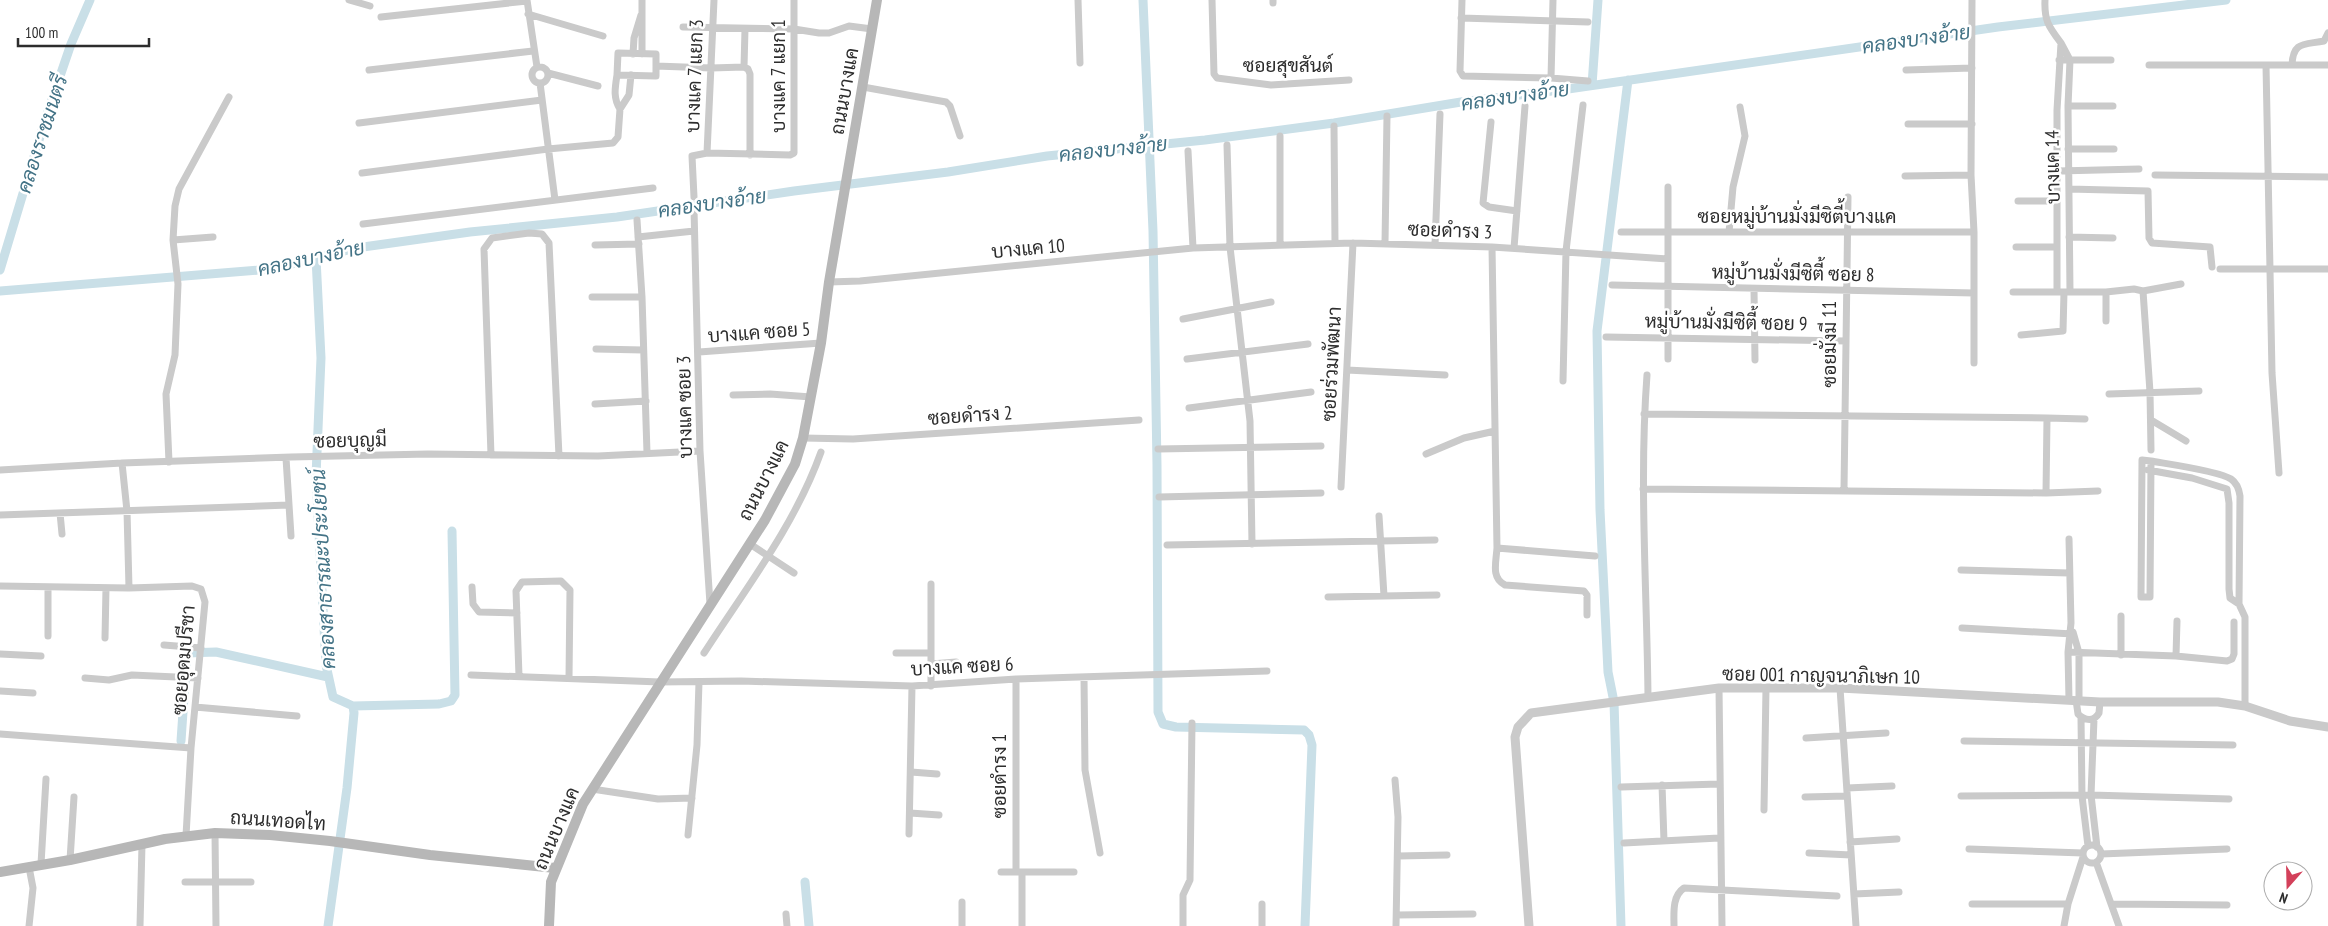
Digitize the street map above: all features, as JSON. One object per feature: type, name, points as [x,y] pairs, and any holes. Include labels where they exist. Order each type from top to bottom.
[{"type":"main road","name":"ถนนบางแค","points":[[549,926],[551,882],[555,868],[583,804],[750,544],[795,464],[803,438],[821,344],[877,0]]},
{"type":"main road","name":"ถนนเทอดไท","points":[[0,872],[70,860],[186,836],[215,833],[270,835],[330,841],[430,855],[555,868]]},
{"type":"street","points":[[350,0],[370,6]]},
{"type":"street","points":[[381,17],[527,0],[533,50],[538,67]]},
{"type":"street","points":[[642,0],[642,54]]},
{"type":"street","name":"บางแค 7 แยก 3","points":[[707,153],[714,0]]},
{"type":"street","name":"บางแค 7 แยก 1","points":[[750,155],[790,155],[794,153],[794,0]]},
{"type":"street","points":[[1078,0],[1080,64]]},
{"type":"street","name":"ซอยสุขสันต์","points":[[1212,0],[1214,74],[1217,78],[1271,84],[1349,80]]},
{"type":"street","points":[[1462,0],[1460,71],[1463,76],[1551,78],[1588,81]]},
{"type":"street","points":[[1551,78],[1553,0]]},
{"type":"street","points":[[1972,0],[1971,175],[1974,232],[1974,363]]},
{"type":"street","points":[[2044,0],[2044,14],[2048,27],[2061,43],[2070,60]]},
{"type":"street","points":[[528,14],[603,36]]},
{"type":"street","points":[[633,54],[634,38],[641,15]]},
{"type":"street","points":[[1461,18],[1588,22]]},
{"type":"street","points":[[684,27],[794,29],[820,33],[829,33],[849,26],[872,29]]},
{"type":"street","points":[[694,197],[692,156],[707,153],[750,155],[750,74],[744,66],[745,29]]},
{"type":"street","points":[[2292,65],[2292,53],[2295,48],[2300,45],[2324,41],[2328,33]]},
{"type":"street","name":"บางแค 14","points":[[2061,43],[2057,110],[2057,246],[2064,292]]},
{"type":"street","points":[[369,70],[533,50]]},
{"type":"street","points":[[617,75],[656,76],[656,54],[618,53],[614,93],[616,103],[620,109]]},
{"type":"street","points":[[2059,60],[2111,60]]},
{"type":"street","name":"บางแค 14","points":[[2064,292],[2069,237],[2068,108],[2070,60]]},
{"type":"street","points":[[2149,65],[2328,64]]},
{"type":"street","points":[[2266,65],[2272,373],[2278,474]]},
{"type":"street","points":[[656,66],[711,68],[744,66]]},
{"type":"street","points":[[548,73],[546,81],[540,83],[535,82],[532,75],[533,70],[538,67],[545,68],[548,73],[598,86]]},
{"type":"street","points":[[1906,70],[1972,68]]},
{"type":"street","points":[[362,173],[548,149],[613,143],[618,137],[620,109],[628,95],[631,76]]},
{"type":"street","points":[[540,83],[555,200]]},
{"type":"street","points":[[863,87],[946,102],[950,106],[960,136]]},
{"type":"street","points":[[169,462],[166,394],[175,354],[178,284],[173,240],[175,206],[179,189],[229,97]]},
{"type":"street","points":[[359,123],[542,100]]},
{"type":"street","points":[[1563,381],[1566,251],[1583,105]]},
{"type":"street","points":[[1514,248],[1525,106]]},
{"type":"street","points":[[2057,110],[2113,106]]},
{"type":"street","points":[[1729,232],[1733,186],[1745,136],[1740,107]]},
{"type":"street","points":[[1435,245],[1440,114]]},
{"type":"street","points":[[1385,244],[1387,116]]},
{"type":"street","points":[[1491,122],[1482,203],[1489,207],[1517,211]]},
{"type":"street","points":[[1908,124],[1972,124]]},
{"type":"street","points":[[1334,126],[1335,243]]},
{"type":"street","points":[[1280,136],[1280,245]]},
{"type":"street","points":[[1228,145],[1230,246],[1247,399],[1252,544]]},
{"type":"street","points":[[2068,150],[2114,149]]},
{"type":"street","points":[[1188,151],[1193,248]]},
{"type":"street","points":[[2058,171],[2139,170]]},
{"type":"street","points":[[1905,176],[1971,175]]},
{"type":"street","points":[[2155,175],[2328,177]]},
{"type":"street","points":[[1668,187],[1668,359]]},
{"type":"street","points":[[363,224],[653,188]]},
{"type":"street","points":[[2069,189],[2148,191],[2149,238],[2152,243],[2210,248],[2216,268],[2328,269]]},
{"type":"street","name":"ซอยมั่งมี 11","points":[[1844,490],[1848,197]]},
{"type":"street","points":[[2018,201],[2057,201]]},
{"type":"street","name":"บางแค ซอย 3","points":[[694,209],[700,451],[710,604]]},
{"type":"street","points":[[637,220],[642,297],[647,453]]},
{"type":"street","points":[[595,246],[694,231]]},
{"type":"street","name":"ซอยหมู่บ้านมั่งมีซิตี้บางแค","points":[[1620,232],[1974,232]]},
{"type":"street","points":[[491,455],[484,249],[488,240],[497,236],[529,233],[542,234],[549,243],[559,456]]},
{"type":"street","points":[[173,240],[213,237]]},
{"type":"street","points":[[2069,237],[2113,238]]},
{"type":"street","name":"ซอยดำรง 3","points":[[1230,246],[1353,242],[1590,252],[1668,259]]},
{"type":"street","name":"ซอยร่วมพัฒนา","points":[[1341,488],[1353,242]]},
{"type":"street","name":"บางแค 10","points":[[830,282],[869,280],[1230,246]]},
{"type":"street","points":[[2016,247],[2057,246]]},
{"type":"street","points":[[1492,247],[1497,548],[1495,575],[1498,582],[1505,585],[1584,591],[1587,595],[1587,615]]},
{"type":"street","points":[[2013,292],[2143,291],[2181,284]]},
{"type":"street","name":"หมู่บ้านมั่งมีซิตี้ ซอย 8","points":[[1612,285],[1974,293]]},
{"type":"street","points":[[1754,289],[1755,360]]},
{"type":"street","points":[[2143,291],[2150,392],[2151,450]]},
{"type":"street","points":[[2021,335],[2063,331],[2064,292]]},
{"type":"street","points":[[2106,292],[2106,321]]},
{"type":"street","points":[[592,297],[642,297]]},
{"type":"street","points":[[1183,319],[1271,302]]},
{"type":"street","name":"หมู่บ้านมั่งมีซิตี้ ซอย 9","points":[[1606,336],[1846,341]]},
{"type":"street","name":"บางแค ซอย 5","points":[[699,352],[821,344]]},
{"type":"street","points":[[1187,359],[1308,344]]},
{"type":"street","points":[[596,349],[643,350]]},
{"type":"street","points":[[1347,370],[1446,375]]},
{"type":"street","points":[[1646,375],[1643,489],[1648,697]]},
{"type":"street","points":[[2109,394],[2199,391]]},
{"type":"street","points":[[1188,408],[1311,392]]},
{"type":"street","points":[[733,395],[770,394],[811,397]]},
{"type":"street","points":[[595,404],[646,401]]},
{"type":"street","points":[[1644,414],[2085,419]]},
{"type":"street","points":[[2046,493],[2047,418]]},
{"type":"street","name":"ซอยดำรง 2","points":[[803,438],[853,439],[1139,420]]},
{"type":"street","points":[[2151,420],[2186,441]]},
{"type":"street","points":[[1426,454],[1464,438],[1495,431]]},
{"type":"street","points":[[1158,448],[1321,446]]},
{"type":"street","name":"ซอยบุญมี","points":[[0,470],[122,463],[428,454],[559,456],[700,451]]},
{"type":"street","points":[[704,653],[768,556],[804,495],[821,452]]},
{"type":"street","points":[[286,458],[291,536]]},
{"type":"street","points":[[2151,460],[2150,597],[2141,597],[2142,460],[2151,460],[2219,475],[2231,479],[2238,486],[2240,496],[2239,604],[2245,617],[2246,706]]},
{"type":"street","points":[[122,463],[127,511],[129,588]]},
{"type":"street","points":[[2142,470],[2151,470],[2219,485],[2227,489],[2229,503],[2229,589],[2230,598],[2239,604]]},
{"type":"street","points":[[1643,489],[2098,492]]},
{"type":"street","points":[[1159,497],[1321,493]]},
{"type":"street","points":[[0,516],[289,505]]},
{"type":"street","points":[[60,513],[62,534]]},
{"type":"street","points":[[1379,516],[1384,596]]},
{"type":"street","points":[[2069,539],[2071,623],[2072,634],[2079,653],[2075,700]]},
{"type":"street","points":[[1166,545],[1435,540]]},
{"type":"street","points":[[750,544],[794,573]]},
{"type":"street","points":[[1497,548],[1595,556]]},
{"type":"street","points":[[2142,550],[2151,550]]},
{"type":"street","points":[[1961,570],[2069,573]]},
{"type":"street","points":[[519,676],[516,591],[522,582],[561,581],[570,590],[570,678]]},
{"type":"street","points":[[931,584],[931,686]]},
{"type":"street","name":"ซอยอุดมปรีชา","points":[[0,586],[48,588],[192,586],[200,589],[205,602],[191,748],[186,836]]},
{"type":"street","points":[[472,587],[473,604],[479,612],[517,613]]},
{"type":"street","points":[[48,588],[48,636]]},
{"type":"street","points":[[105,638],[106,588]]},
{"type":"street","points":[[1328,597],[1437,595]]},
{"type":"street","points":[[2121,616],[2121,654]]},
{"type":"street","points":[[2176,656],[2177,621]]},
{"type":"street","points":[[2068,652],[2176,656],[2227,661],[2232,659],[2234,622]]},
{"type":"street","points":[[1962,628],[2072,634]]},
{"type":"street","points":[[2064,926],[2068,904],[2083,855],[2088,846],[2082,796],[2081,718],[2076,710],[2068,652],[2072,634]]},
{"type":"street","points":[[164,646],[201,648]]},
{"type":"street","points":[[896,653],[931,653]]},
{"type":"street","points":[[0,654],[41,656]]},
{"type":"street","points":[[931,664],[956,662]]},
{"type":"street","name":"บางแค ซอย 6","points":[[472,675],[660,682],[931,686],[1016,679],[1267,671]]},
{"type":"street","points":[[85,678],[109,680],[132,675],[198,678]]},
{"type":"street","points":[[1084,677],[1085,770],[1100,853]]},
{"type":"street","name":"ซอยดำรง 1","points":[[1016,679],[1019,872],[1022,926]]},
{"type":"street","points":[[688,835],[697,746],[699,682]]},
{"type":"street","points":[[909,834],[912,686]]},
{"type":"street","points":[[1719,688],[1719,838],[1722,926]]},
{"type":"street","name":"ซอย 001 กาญจนาภิเษก 10","points":[[1529,926],[1516,748],[1518,727],[1530,714],[1719,688],[1840,688],[2100,702],[2218,702],[2246,706],[2290,721],[2328,728]]},
{"type":"street","points":[[1764,810],[1766,688]]},
{"type":"street","points":[[1840,688],[1856,926]]},
{"type":"street","points":[[0,690],[32,693]]},
{"type":"street","points":[[2081,718],[2090,720],[2100,713],[2100,702]]},
{"type":"street","points":[[195,707],[297,716]]},
{"type":"street","points":[[2094,718],[2091,795],[2099,850],[2096,862],[2119,926]]},
{"type":"street","points":[[1182,926],[1183,895],[1190,880],[1192,723]]},
{"type":"street","points":[[1806,738],[1886,733]]},
{"type":"street","points":[[0,734],[191,748]]},
{"type":"street","points":[[1964,741],[2233,745]]},
{"type":"street","points":[[911,772],[937,774]]},
{"type":"street","points":[[41,864],[46,779]]},
{"type":"street","points":[[1396,780],[1398,856],[1396,926]]},
{"type":"street","points":[[1621,787],[1719,784]]},
{"type":"street","points":[[1662,785],[1664,841]]},
{"type":"street","points":[[1847,788],[1892,786]]},
{"type":"street","points":[[592,789],[658,799],[692,798]]},
{"type":"street","points":[[1961,796],[2091,795],[2229,799]]},
{"type":"street","points":[[1805,797],[1847,796]]},
{"type":"street","points":[[70,860],[74,797]]},
{"type":"street","points":[[910,813],[939,815]]},
{"type":"street","points":[[215,833],[216,926]]},
{"type":"street","points":[[1624,843],[1719,838]]},
{"type":"street","points":[[1850,842],[1897,839]]},
{"type":"street","points":[[140,926],[142,844]]},
{"type":"street","points":[[2088,846],[2099,850],[2227,849]]},
{"type":"street","points":[[1969,850],[2083,855],[2090,863],[2096,862]]},
{"type":"street","points":[[1809,853],[1852,855]]},
{"type":"street","points":[[1398,856],[1447,855]]},
{"type":"street","points":[[29,867],[32,888],[29,926]]},
{"type":"street","points":[[1000,872],[1074,872]]},
{"type":"street","points":[[185,882],[251,882]]},
{"type":"street","points":[[1674,926],[1674,910],[1680,891],[1684,888],[1837,896]]},
{"type":"street","points":[[1854,894],[1899,892]]},
{"type":"street","points":[[962,902],[962,926]]},
{"type":"street","points":[[1262,904],[1262,926]]},
{"type":"street","points":[[1972,904],[2068,904]]},
{"type":"street","points":[[2112,904],[2227,905]]},
{"type":"street","points":[[786,914],[787,926]]},
{"type":"street","points":[[1397,915],[1473,914]]},
{"type":"waterway","name":"คลองราชมนตรี","points":[[0,270],[46,117],[71,44],[90,0]]},
{"type":"waterway","points":[[1143,0],[1153,231],[1157,465],[1158,712],[1163,724],[1176,727],[1304,730],[1309,735],[1312,745],[1305,926]]},
{"type":"waterway","points":[[1592,85],[1598,0]]},
{"type":"waterway","name":"คลองบางอ้าย","points":[[0,291],[272,269],[356,248],[470,232],[617,217],[794,191],[948,172],[1047,156],[1205,140],[1334,123],[1461,102],[1568,89],[1998,27],[2226,0]]},
{"type":"waterway","points":[[1621,926],[1614,702],[1608,672],[1600,510],[1597,331],[1628,80]]},
{"type":"waterway","name":"คลองสาธารณะประโยชน์","points":[[316,258],[321,358],[316,476],[326,665],[333,697],[353,706],[354,713],[347,788],[328,926]]},
{"type":"waterway","points":[[353,706],[439,704],[451,701],[455,695],[452,531]]},
{"type":"waterway","points":[[181,741],[187,653],[216,652],[328,677]]},
{"type":"waterway","points":[[805,882],[809,926]]}]
